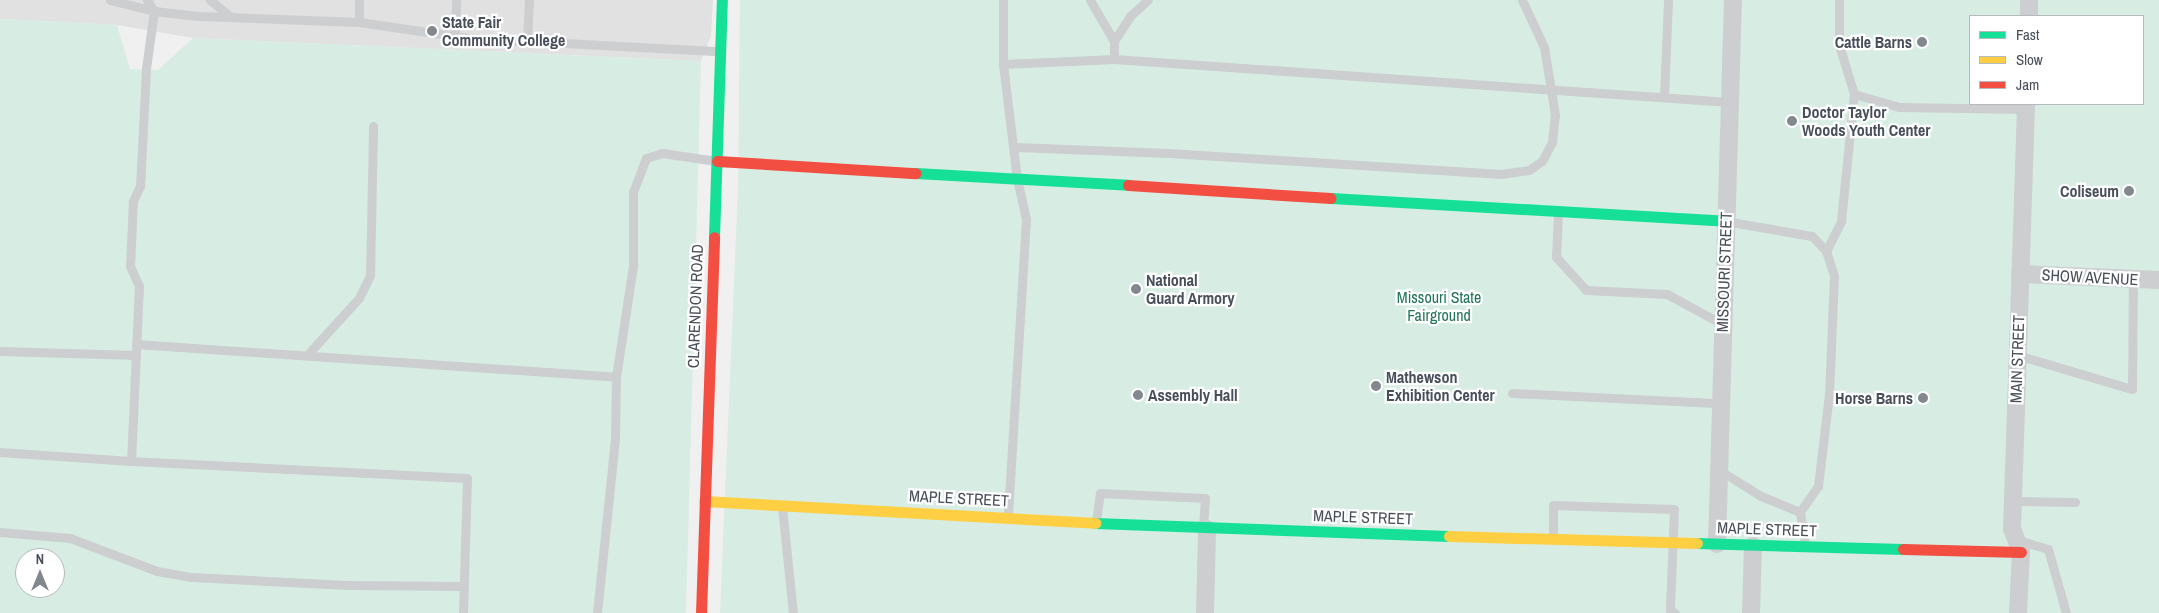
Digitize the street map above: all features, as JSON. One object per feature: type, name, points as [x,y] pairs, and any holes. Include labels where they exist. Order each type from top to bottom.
[{"type":"street","name":"CLARENDON ROAD","points":[[702,613],[704,501],[722,0]]},
{"type":"street","name":"MISSOURI STREET","points":[[1717,544],[1733,0]]},
{"type":"street","points":[[2029,15],[2030,0]]},
{"type":"street","name":"MAIN STREET","points":[[2018,613],[2018,546],[2012,529],[2012,501],[2026,106]]},
{"type":"street","points":[[717,161],[1725,221]]},
{"type":"street","name":"SHOW AVENUE","points":[[2020,274],[2159,280]]},
{"type":"street","name":"MAPLE STREET","points":[[704,501],[1205,529],[1753,546],[2018,546]]},
{"type":"street","points":[[1205,529],[1205,613]]},
{"type":"street","points":[[1751,613],[1753,546]]},
{"type":"lane","points":[[110,0],[154,11],[231,17],[358,22],[455,36],[720,51]]},
{"type":"lane","points":[[131,461],[138,286],[130,266],[132,211],[140,186],[146,69],[154,11],[147,0]]},
{"type":"lane","points":[[210,0],[231,17]]},
{"type":"lane","points":[[358,22],[359,0]]},
{"type":"lane","points":[[455,36],[456,0]]},
{"type":"lane","points":[[527,41],[529,0]]},
{"type":"lane","points":[[1003,0],[1003,64],[1017,179],[1026,219],[1008,517]]},
{"type":"lane","points":[[1090,0],[1114,41],[1114,60]]},
{"type":"lane","points":[[1114,41],[1130,16],[1148,0]]},
{"type":"lane","points":[[1013,147],[1170,153],[1501,174],[1530,170],[1542,161],[1552,142],[1556,115],[1544,47],[1522,0]]},
{"type":"lane","points":[[1664,96],[1668,0]]},
{"type":"lane","points":[[1826,250],[1841,221],[1854,94],[1839,45],[1839,0]]},
{"type":"lane","points":[[1003,64],[1114,60],[1550,87],[1729,102]]},
{"type":"lane","points":[[1854,94],[1898,107],[2026,106]]},
{"type":"lane","points":[[308,354],[358,298],[370,275],[373,126]]},
{"type":"lane","points":[[597,613],[615,439],[616,377],[633,266],[633,192],[646,158],[662,153],[717,161]]},
{"type":"lane","points":[[1558,211],[1556,257],[1586,290],[1667,294],[1722,324]]},
{"type":"lane","points":[[1725,221],[1812,236],[1826,250],[1834,276],[1829,394],[1818,486],[1800,512],[1806,547]]},
{"type":"lane","points":[[2017,355],[2132,389],[2133,279]]},
{"type":"lane","points":[[136,344],[308,354],[616,377]]},
{"type":"lane","points":[[0,351],[136,355]]},
{"type":"lane","points":[[1512,393],[1720,403]]},
{"type":"lane","points":[[0,452],[131,461],[467,478],[463,613]]},
{"type":"lane","points":[[1719,469],[1761,496],[1800,512]]},
{"type":"lane","points":[[1096,522],[1100,493],[1205,498],[1205,529]]},
{"type":"lane","points":[[2012,501],[2075,502]]},
{"type":"lane","points":[[782,504],[793,613]]},
{"type":"lane","points":[[1553,539],[1553,505],[1674,509],[1670,610],[1675,613]]},
{"type":"lane","points":[[0,532],[70,538],[157,571],[192,577],[346,585],[464,586]]},
{"type":"lane","points":[[2018,546],[2048,549],[2066,613]]},
{"type":"shaded area","name":"State Fair Community College","points":[[0,0],[713,0],[711,36],[701,61],[193,38],[117,25],[0,19]]},
{"type":"green space","name":"Missouri State Fairground","points":[[740,0],[2159,0],[2159,613],[720,613],[738,187]]},
{"type":"green space","points":[[0,19],[117,25],[130,69],[158,70],[193,38],[701,61],[686,613],[0,613]]},
{"type":"traffic: fast","points":[[714,237],[722,0]]},
{"type":"traffic: fast","points":[[916,173],[1128,185]]},
{"type":"traffic: fast","points":[[1331,198],[1725,221]]},
{"type":"traffic: fast","points":[[1095,523],[1449,536]]},
{"type":"traffic: fast","points":[[1697,543],[1903,549]]},
{"type":"traffic: slow","points":[[704,501],[1095,523]]},
{"type":"traffic: slow","points":[[1449,536],[1697,543]]},
{"type":"traffic: jam","points":[[717,161],[916,173]]},
{"type":"traffic: jam","points":[[1128,185],[1331,198]]},
{"type":"traffic: jam","points":[[701,613],[714,237]]},
{"type":"traffic: jam","points":[[1903,549],[2021,552]]},
{"type":"place","name":"State Fair Community College","points":[[432,31]]},
{"type":"place","name":"Cattle Barns","points":[[1922,42]]},
{"type":"place","name":"Doctor Taylor Woods Youth Center","points":[[1792,121]]},
{"type":"place","name":"Coliseum","points":[[2129,191]]},
{"type":"place","name":"National Guard Armory","points":[[1136,289]]},
{"type":"place","name":"Mathewson Exhibition Center","points":[[1376,386]]},
{"type":"place","name":"Assembly Hall","points":[[1138,395]]},
{"type":"place","name":"Horse Barns","points":[[1923,398]]}]
